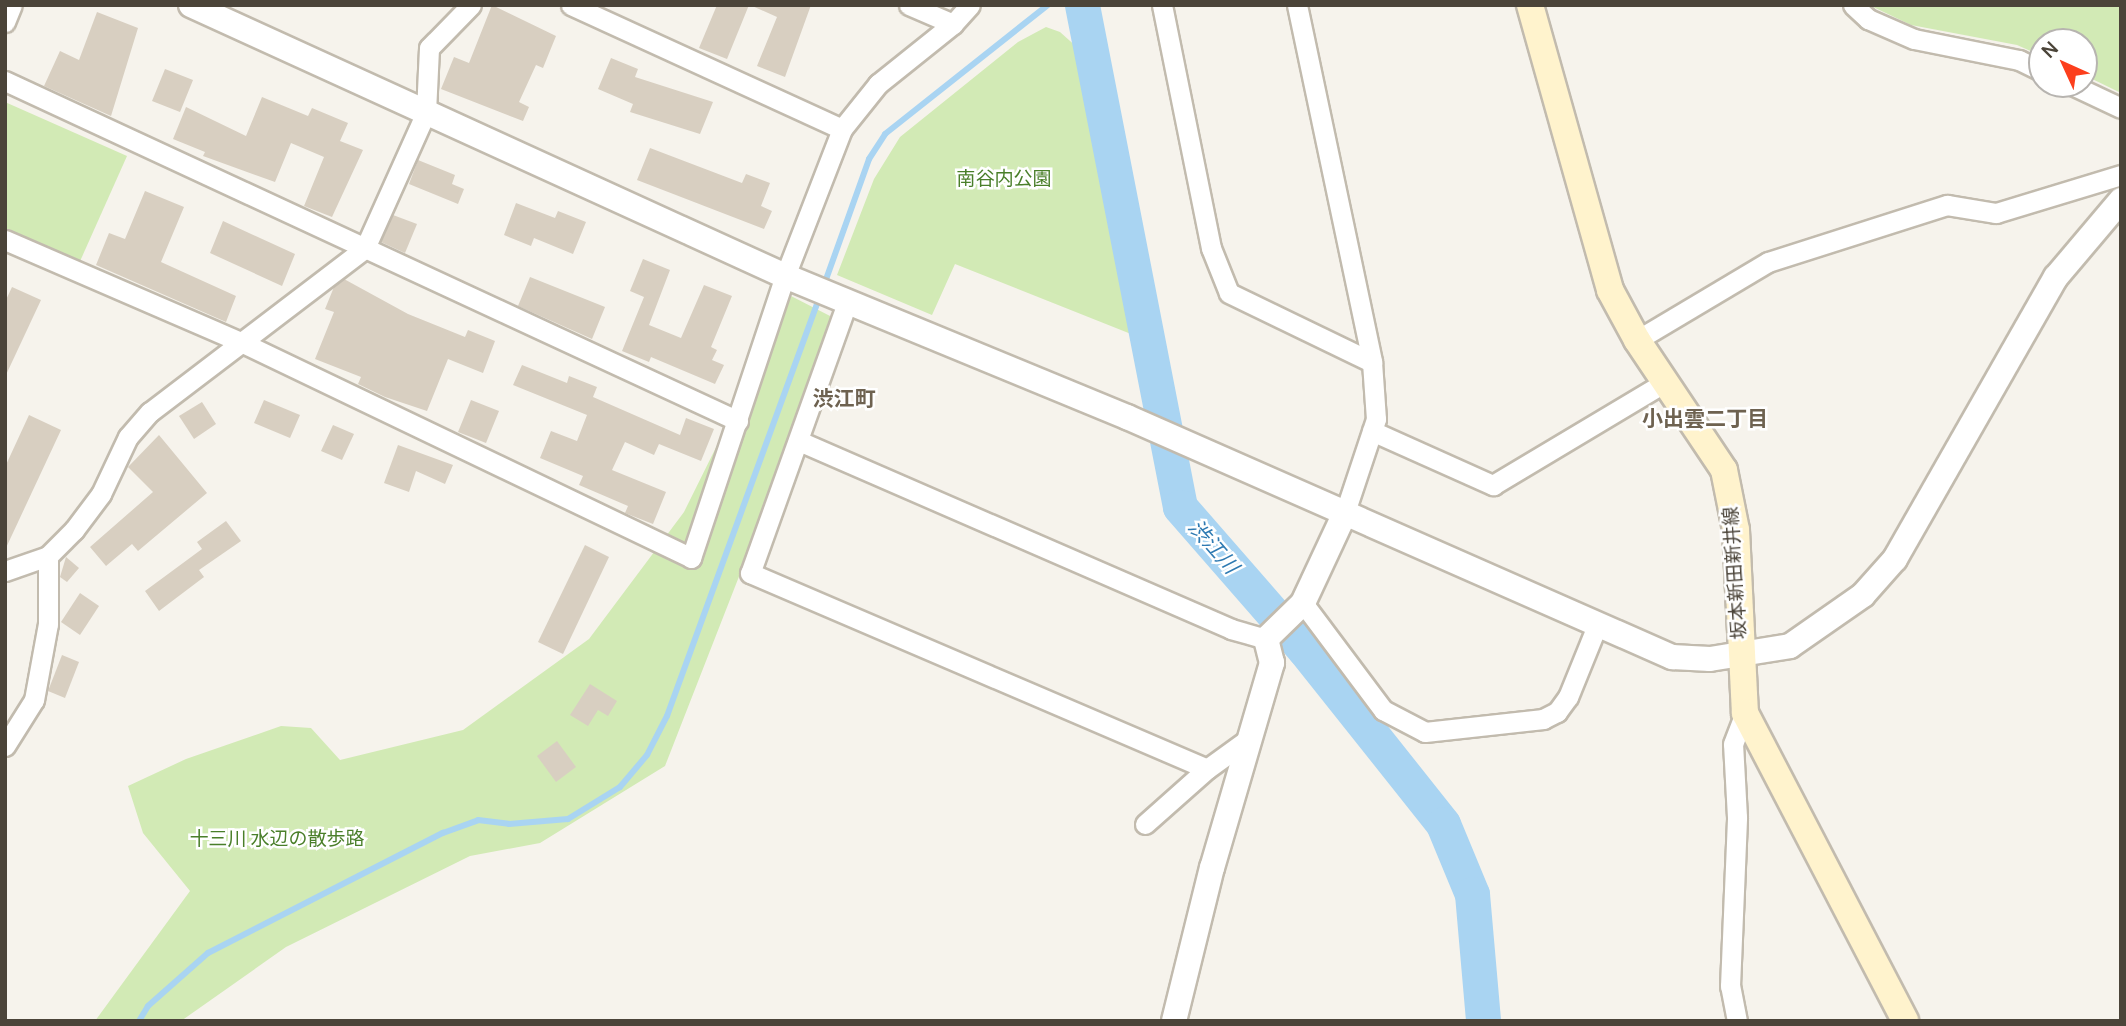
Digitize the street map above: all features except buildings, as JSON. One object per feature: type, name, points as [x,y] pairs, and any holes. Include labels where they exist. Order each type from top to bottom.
[{"type":"main road","name":"坂本新田新井線","points":[[1530,5],[1610,290],[1637,340],[1724,470],[1736,530],[1745,713],[1905,1021]]},
{"type":"street","points":[[5,22],[12,5]]},
{"type":"street","points":[[191,5],[792,279],[1127,417],[1343,516],[1598,623],[1672,657],[1742,655],[1790,646],[1863,596],[1895,559],[2056,277],[2121,200]]},
{"type":"street","points":[[5,571],[48,556],[101,494],[128,438],[150,412],[365,248],[426,112],[429,48],[471,5]]},
{"type":"street","points":[[571,5],[842,129]]},
{"type":"street","points":[[909,5],[953,24]]},
{"type":"street","points":[[5,240],[243,343],[691,558],[737,421],[792,279],[842,129],[878,84],[953,24],[970,5]]},
{"type":"street","points":[[1162,5],[1211,248],[1229,293],[1372,362]]},
{"type":"street","points":[[1266,639],[1298,610],[1343,516],[1376,419],[1372,362],[1297,5]]},
{"type":"street","points":[[1853,5],[1868,19],[1914,39],[2019,60],[2028,64]]},
{"type":"street","points":[[5,81],[737,421]]},
{"type":"street","points":[[2098,97],[2121,108]]},
{"type":"street","points":[[1637,340],[1768,262],[1947,205],[1996,213],[2121,175]]},
{"type":"street","points":[[844,299],[799,441],[750,573],[1208,769]]},
{"type":"street","points":[[1372,431],[1493,485],[1665,382]]},
{"type":"street","points":[[799,441],[1231,629],[1266,639]]},
{"type":"street","points":[[5,746],[34,700],[48,624],[48,556]]},
{"type":"street","points":[[1298,610],[1384,710],[1425,732],[1542,719],[1557,712],[1568,697],[1598,623]]},
{"type":"street","points":[[1174,1021],[1247,740],[1272,663],[1266,639]]},
{"type":"street","points":[[1737,1021],[1730,986],[1737,817],[1733,744],[1745,713]]},
{"type":"street","points":[[1145,824],[1208,769],[1247,740]]},
{"type":"green space","points":[[1869,5],[2121,5],[2121,93],[2098,82],[2098,28],[2028,28],[2028,50],[2017,45],[1911,25]]},
{"type":"green space","name":"南谷内公園","points":[[1046,27],[1060,32],[1079,49],[1131,334],[955,264],[932,315],[837,275],[874,179],[900,137],[1018,42]]},
{"type":"green space","points":[[5,102],[127,156],[77,268],[5,235]]},
{"type":"green space","name":"十三川 水辺の散歩路","points":[[791,296],[832,317],[765,510],[665,766],[540,843],[470,856],[286,947],[181,1021],[95,1021],[190,891],[143,833],[128,786],[186,759],[281,726],[311,728],[340,760],[463,730],[589,639],[684,512]]},
{"type":"waterway","points":[[824,285],[869,159],[885,134],[1048,5]]},
{"type":"waterway","name":"渋江川","points":[[1082,5],[1180,507],[1304,649],[1443,824],[1472,894],[1483,1021]]},
{"type":"waterway","points":[[139,1021],[148,1006],[208,953],[443,833],[478,820],[509,824],[568,819],[620,787],[647,755],[667,716],[820,296]]},
{"type":"district","name":"渋江町","points":[[844,398]]},
{"type":"district","name":"小出雲二丁目","points":[[1705,418]]}]
